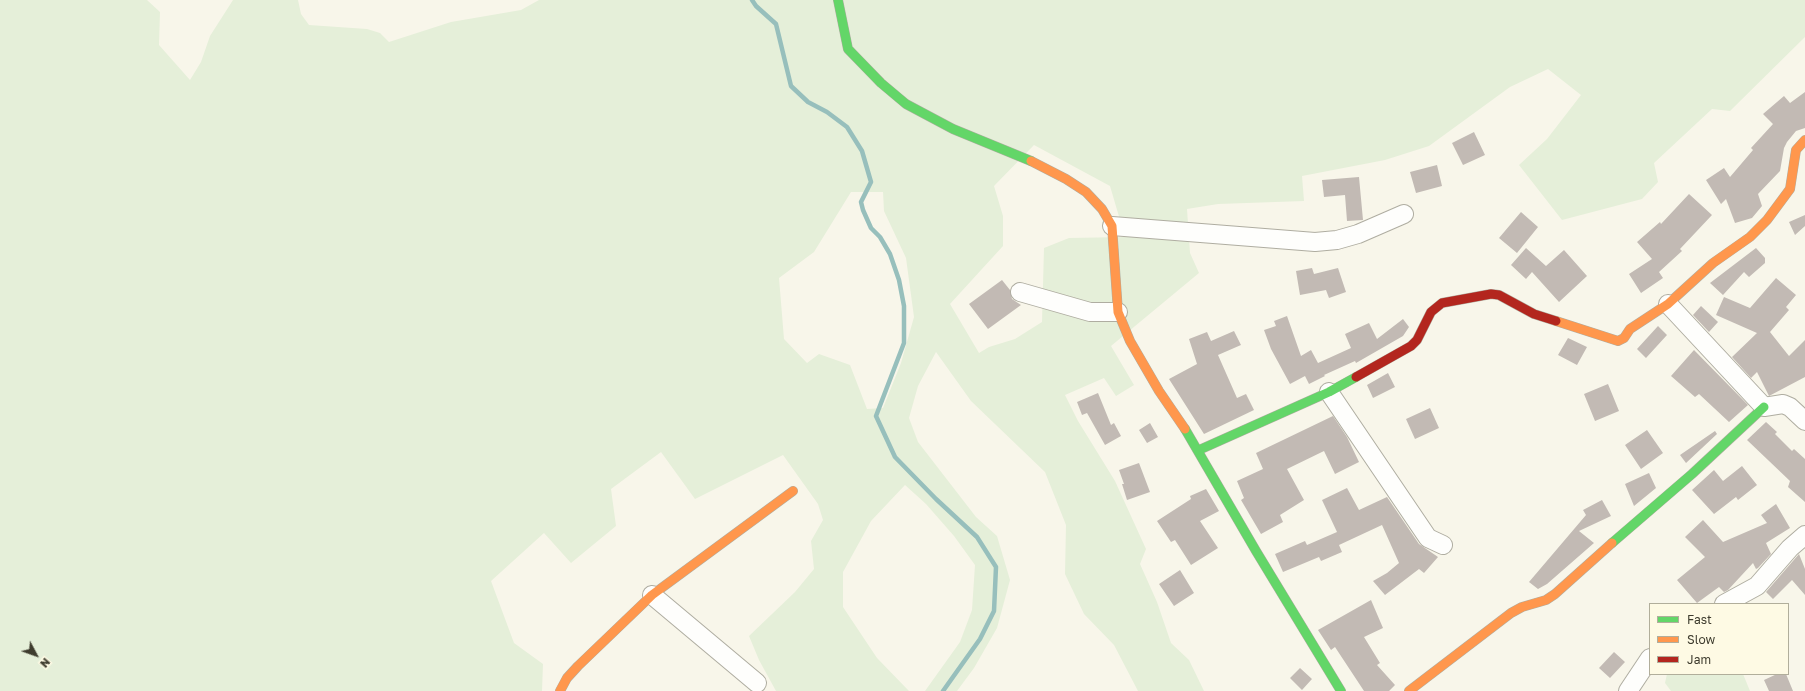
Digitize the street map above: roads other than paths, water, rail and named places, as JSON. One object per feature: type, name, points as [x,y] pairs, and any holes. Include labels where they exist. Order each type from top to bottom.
[{"type":"street","points":[[838,0],[842,26],[848,49],[881,82],[906,104],[953,129],[1018,155],[1066,179],[1086,192],[1102,209],[1112,226],[1118,312],[1130,341],[1159,391],[1199,450],[1256,551],[1340,691]]},
{"type":"street","points":[[1199,450],[1329,392],[1411,346],[1417,340],[1431,312],[1442,303],[1491,294],[1500,295],[1534,314],[1618,341],[1624,338],[1630,329],[1668,304],[1713,263],[1750,237],[1767,220],[1790,189],[1796,150],[1805,140]]},
{"type":"street","points":[[1112,226],[1315,242],[1337,240],[1358,234],[1404,214]]},
{"type":"street","points":[[1020,292],[1090,312],[1118,312]]},
{"type":"street","points":[[1668,304],[1764,407]]},
{"type":"street","points":[[1329,392],[1428,538],[1443,545]]},
{"type":"street","points":[[1409,691],[1511,613],[1522,607],[1546,600],[1555,594],[1652,506],[1692,474],[1764,407],[1783,404],[1790,407],[1805,421]]},
{"type":"street","points":[[560,691],[567,678],[578,666],[652,595],[793,491]]},
{"type":"street","points":[[1726,603],[1757,586],[1790,548],[1805,535]]},
{"type":"street","points":[[652,595],[757,683]]},
{"type":"street","points":[[1628,691],[1649,660]]},
{"type":"waterway","points":[[752,0],[756,6],[776,24],[791,86],[808,102],[827,112],[847,127],[862,151],[871,182],[861,202],[863,210],[871,228],[880,237],[890,254],[899,280],[904,306],[904,343],[876,416],[895,457],[936,499],[977,537],[996,567],[994,611],[980,639],[943,691]]}]
